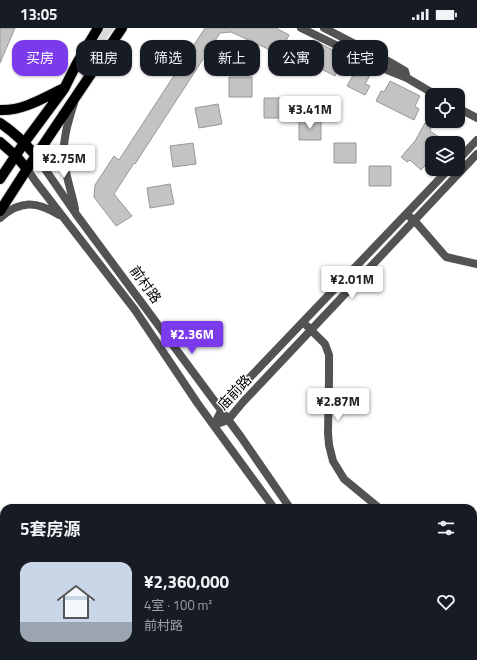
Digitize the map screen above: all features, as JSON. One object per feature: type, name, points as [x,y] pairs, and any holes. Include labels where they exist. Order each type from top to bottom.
[{"type":"main road","points":[[0,179],[24,143],[64,89],[77,63],[98,28]]},
{"type":"main road","points":[[0,211],[122,28]]},
{"type":"main road","points":[[0,110],[17,109],[64,89]]},
{"type":"main road","name":"前村路","points":[[0,123],[11,130],[36,156]]},
{"type":"main road","name":"前村路","points":[[0,142],[16,156],[27,169]]},
{"type":"street","points":[[301,28],[387,70],[407,78],[425,89]]},
{"type":"street","points":[[324,28],[394,64],[405,71],[407,78]]},
{"type":"street","points":[[75,98],[65,134],[64,153],[67,176],[76,214]]},
{"type":"street","points":[[465,112],[477,118]]},
{"type":"street","points":[[465,153],[477,140]]},
{"type":"street","name":"庙前路","points":[[214,425],[228,420],[311,329],[477,154]]},
{"type":"street","name":"前村路","points":[[36,156],[76,214],[241,437],[287,504]]},
{"type":"street","name":"前村路","points":[[27,169],[135,310],[194,397],[271,504]]},
{"type":"street","name":"庙前路","points":[[214,425],[221,411],[236,392],[443,176]]},
{"type":"street","points":[[0,218],[16,206],[28,204],[52,210],[65,218]]},
{"type":"street","points":[[406,215],[414,220],[446,257],[477,264]]},
{"type":"street","points":[[304,322],[325,344],[329,355],[328,433],[333,461],[344,479],[375,504]]},
{"type":"shaded area","points":[[104,28],[114,28],[106,40],[96,40]]},
{"type":"building","points":[[0,28],[15,28],[0,63]]},
{"type":"building","points":[[205,28],[276,28],[289,35],[286,40],[268,40],[268,49],[260,45],[260,40],[248,40],[231,32],[220,33],[215,40],[204,40],[204,58],[196,70],[196,42]]},
{"type":"building","points":[[324,46],[332,50],[332,74],[324,70]]},
{"type":"building","points":[[174,76],[192,76],[114,194],[132,216],[116,226],[94,197],[95,185],[114,156],[119,160]]},
{"type":"building","points":[[353,76],[370,76],[365,84],[370,86],[365,95],[347,86]]},
{"type":"building","points":[[229,77],[252,77],[252,97],[229,97]]},
{"type":"building","points":[[390,81],[420,96],[415,106],[419,109],[414,120],[376,101],[381,91],[384,92]]},
{"type":"building","points":[[264,98],[286,98],[286,118],[264,118]]},
{"type":"building","points":[[218,104],[222,124],[199,128],[195,108]]},
{"type":"building","points":[[299,120],[321,120],[321,140],[299,140]]},
{"type":"building","points":[[425,123],[425,128],[431,128],[430,131],[438,136],[425,136],[425,166],[421,170],[410,160],[407,162],[401,157],[415,141]]},
{"type":"building","points":[[193,143],[196,164],[173,167],[170,146]]},
{"type":"building","points":[[334,143],[356,143],[356,163],[334,163]]},
{"type":"building","points":[[369,166],[391,166],[391,186],[369,186]]},
{"type":"building","points":[[170,184],[174,204],[150,208],[147,188]]}]
